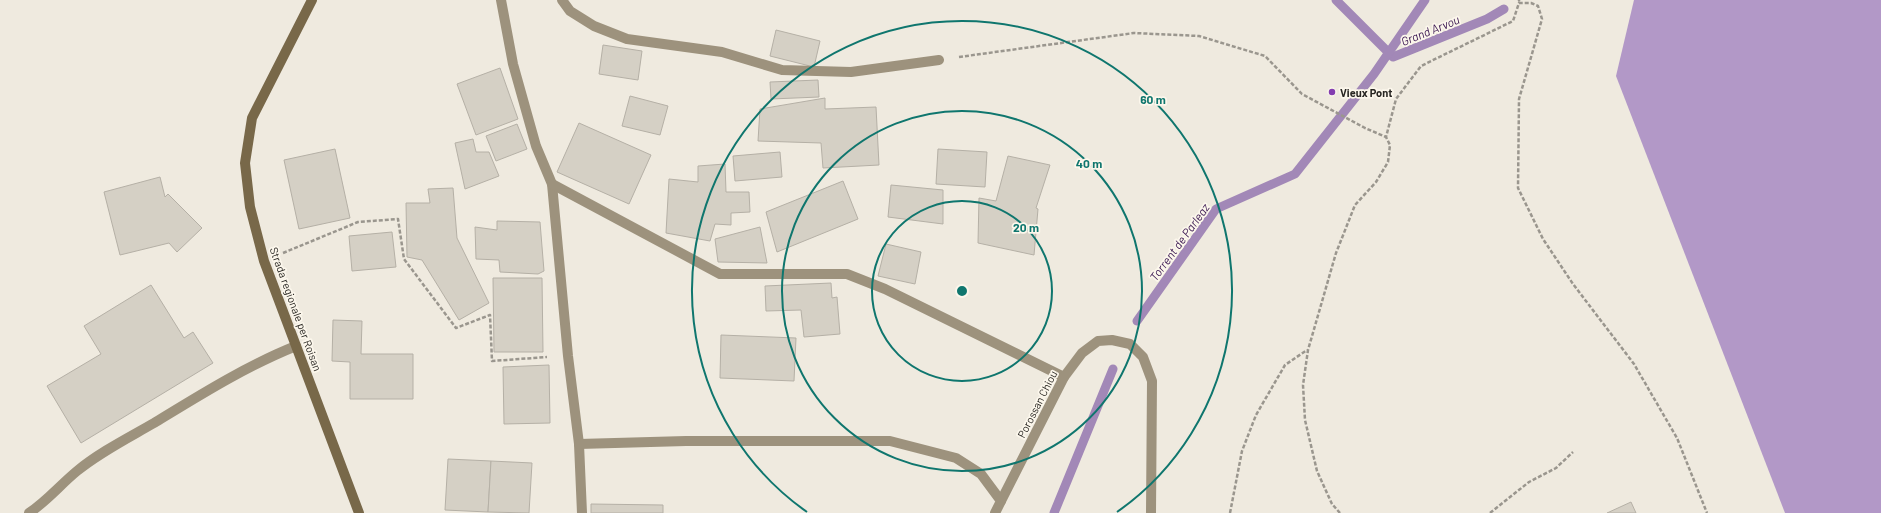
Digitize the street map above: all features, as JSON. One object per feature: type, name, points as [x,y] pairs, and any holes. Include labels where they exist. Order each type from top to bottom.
[{"type":"main road","name":"Strada regionale per Roisan","points":[[312,0],[252,118],[245,164],[250,207],[264,261],[359,513]]},
{"type":"street","points":[[501,0],[513,64],[536,146],[552,184],[568,356],[579,444],[582,513]]},
{"type":"street","points":[[562,0],[570,11],[594,26],[627,39],[722,52],[782,70],[851,72],[939,60]]},
{"type":"street","points":[[552,184],[720,274],[846,274],[885,289],[1064,377]]},
{"type":"street","name":"Porossan Chiou","points":[[995,513],[1002,502],[1064,377],[1082,353],[1098,341],[1112,340],[1130,344],[1143,357],[1152,381],[1151,513]]},
{"type":"street","points":[[29,513],[44,504],[76,471],[102,453],[261,361],[296,346]]},
{"type":"street","points":[[579,444],[694,441],[890,441],[956,458],[981,474],[1002,502]]},
{"type":"path","points":[[1340,513],[1332,504],[1317,471],[1305,420],[1303,385],[1308,350],[1336,253],[1355,205],[1376,182],[1388,162],[1390,146],[1386,137],[1396,99],[1421,66],[1513,21],[1519,1],[1538,6],[1542,19],[1519,99],[1518,188],[1543,239],[1573,284],[1638,370],[1677,438],[1707,513]]},
{"type":"path","points":[[939,60],[1134,33],[1199,36],[1265,56],[1302,94],[1365,128],[1386,137]]},
{"type":"path","points":[[264,261],[358,222],[398,219],[404,259],[456,328],[490,315],[492,361],[568,356]]},
{"type":"path","points":[[1230,513],[1242,451],[1256,415],[1285,365],[1308,350]]},
{"type":"path","points":[[1490,513],[1529,482],[1556,468],[1573,452]]},
{"type":"shaded area","points":[[1634,0],[1881,0],[1881,513],[1785,513],[1616,76]]},
{"type":"building","points":[[776,30],[820,41],[814,67],[770,56]]},
{"type":"building","points":[[603,45],[642,51],[638,80],[599,74]]},
{"type":"building","points":[[500,68],[518,119],[476,135],[457,84]]},
{"type":"building","points":[[818,80],[819,97],[771,99],[770,82]]},
{"type":"building","points":[[630,96],[668,106],[660,135],[622,126]]},
{"type":"building","points":[[825,98],[825,109],[876,107],[879,165],[823,168],[821,143],[758,141],[760,109]]},
{"type":"building","points":[[579,123],[651,155],[629,204],[557,172]]},
{"type":"building","points":[[517,124],[527,149],[496,161],[486,136]]},
{"type":"building","points":[[473,139],[476,152],[489,152],[499,176],[465,189],[455,143]]},
{"type":"building","points":[[335,149],[350,218],[299,229],[284,160]]},
{"type":"building","points":[[938,149],[987,152],[985,187],[936,184]]},
{"type":"building","points":[[780,152],[782,177],[735,181],[733,156]]},
{"type":"building","points":[[1008,156],[1050,165],[1036,208],[1038,209],[1034,255],[978,243],[979,198],[996,201]]},
{"type":"building","points":[[725,164],[726,192],[749,192],[750,212],[731,213],[731,225],[715,224],[710,241],[666,233],[669,179],[698,182],[698,166]]},
{"type":"building","points":[[160,177],[165,197],[168,194],[202,228],[177,252],[169,243],[120,255],[104,192]]},
{"type":"building","points":[[843,181],[858,219],[777,252],[766,212]]},
{"type":"building","points":[[891,185],[943,190],[943,224],[888,217]]},
{"type":"building","points":[[453,188],[457,238],[489,303],[459,320],[422,260],[407,257],[406,203],[430,203],[428,189]]},
{"type":"building","points":[[497,221],[540,222],[544,271],[538,274],[500,272],[499,260],[476,259],[475,227],[497,230]]},
{"type":"building","points":[[760,227],[767,263],[718,262],[715,239]]},
{"type":"building","points":[[392,232],[396,267],[352,271],[349,236]]},
{"type":"building","points":[[886,244],[921,252],[915,284],[878,276]]},
{"type":"building","points":[[493,278],[542,278],[543,352],[494,352]]},
{"type":"building","points":[[831,283],[832,298],[837,297],[840,334],[804,337],[801,310],[766,311],[765,286]]},
{"type":"building","points":[[151,285],[184,338],[193,332],[213,363],[81,443],[47,386],[101,354],[84,326]]},
{"type":"building","points":[[333,320],[362,321],[361,354],[413,354],[413,399],[350,399],[350,362],[332,361]]},
{"type":"building","points":[[721,335],[796,338],[794,381],[720,378]]},
{"type":"building","points":[[549,365],[550,423],[504,424],[503,367]]},
{"type":"building","points":[[448,459],[491,461],[488,512],[445,510]]},
{"type":"building","points":[[491,461],[532,463],[529,513],[488,512]]},
{"type":"building","points":[[1631,502],[1636,513],[1607,513]]},
{"type":"building","points":[[591,504],[663,505],[663,513],[591,513]]},
{"type":"waterway","name":"Grand Arvou","points":[[1336,0],[1393,57],[1487,19],[1504,9]]},
{"type":"waterway","name":"Torrent de Parleaz","points":[[1137,321],[1216,209],[1295,174],[1374,74],[1425,0]]},
{"type":"waterway","name":"Torrent de Parleaz","points":[[1054,513],[1113,369]]},
{"type":"place","name":"Vieux Pont","points":[[1332,92]]}]
